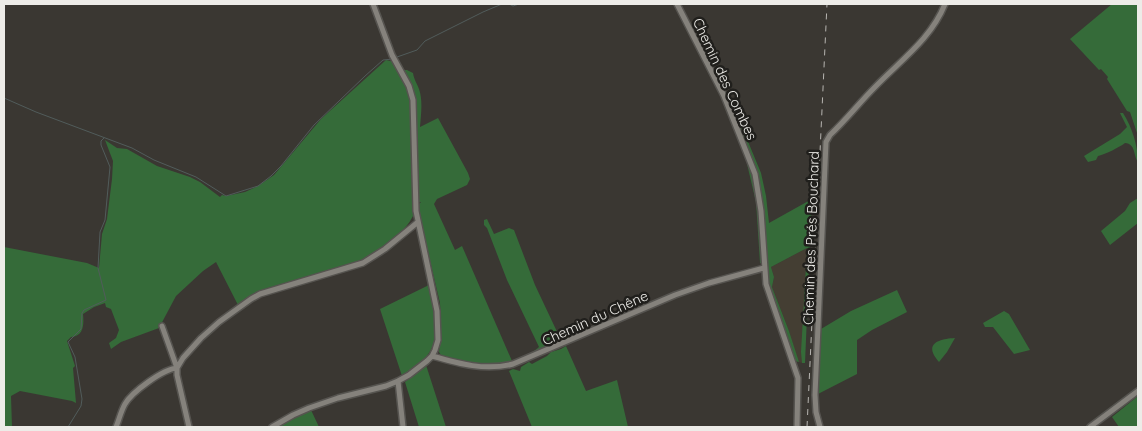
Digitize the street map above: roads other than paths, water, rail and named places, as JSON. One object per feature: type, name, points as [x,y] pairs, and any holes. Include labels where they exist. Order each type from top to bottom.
[{"type":"street","points":[[272,427],[309,408],[398,381],[432,356],[438,340],[437,311],[418,222],[416,204],[414,100],[409,86],[394,59],[373,4]]},
{"type":"street","name":"Chemin des Combes","points":[[677,4],[724,96],[755,174],[761,210],[764,268],[771,299],[798,378],[796,427]]},
{"type":"street","name":"Chemin des Prés Bouchard","points":[[820,427],[816,412],[815,395],[826,142],[830,135],[875,87],[918,46],[935,24],[945,4]]},
{"type":"street","points":[[116,427],[124,405],[132,396],[166,370],[177,368],[183,358],[209,330],[251,299],[260,294],[363,263],[385,249],[418,222]]},
{"type":"street","name":"Chemin du Chêne","points":[[432,356],[478,367],[494,368],[514,364],[675,295],[709,283],[764,268]]},
{"type":"street","points":[[162,326],[177,368],[178,382],[189,427]]},
{"type":"street","points":[[398,381],[403,427]]},
{"type":"street","points":[[1090,427],[1138,391]]},
{"type":"waterway","points":[[397,57],[417,50],[425,41],[502,4]]},
{"type":"waterway","points":[[509,4],[513,6],[519,4]]},
{"type":"waterway","points":[[4,98],[132,148],[154,160],[196,177],[226,196],[258,186],[271,176],[314,125],[365,76],[383,60],[393,59]]},
{"type":"waterway","points":[[68,427],[81,406],[82,399],[75,357],[68,342],[81,329],[82,313],[84,310],[106,300],[98,268],[100,232],[105,220],[110,167],[101,145],[101,141],[104,138]]},
{"type":"railway","points":[[807,427],[827,4]]}]
